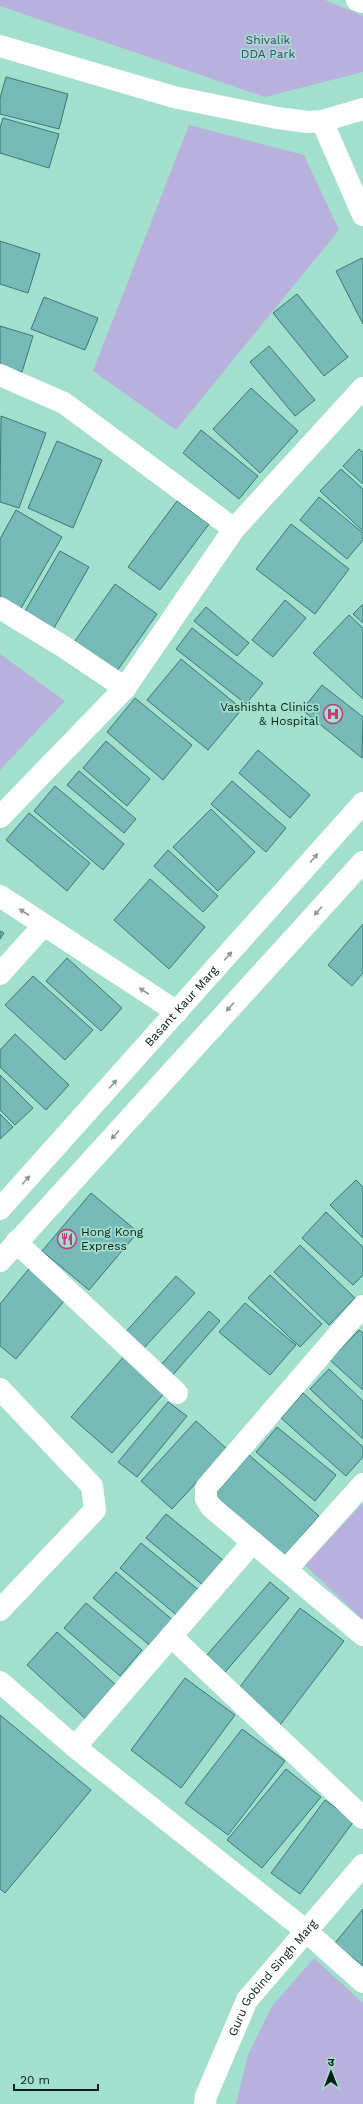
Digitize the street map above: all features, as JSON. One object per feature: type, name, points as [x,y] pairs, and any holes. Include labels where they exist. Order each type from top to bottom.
[{"type":"street","points":[[357,0],[363,2]]},
{"type":"street","points":[[0,46],[174,96],[277,118],[308,122],[322,121],[363,109]]},
{"type":"street","points":[[322,121],[363,215]]},
{"type":"street","points":[[0,375],[64,403],[234,530]]},
{"type":"street","points":[[0,817],[125,688],[234,530],[363,388]]},
{"type":"street","points":[[0,608],[64,647],[125,688]]},
{"type":"street","name":"Basant Kaur Marg","points":[[0,1210],[363,803]]},
{"type":"street","points":[[0,1261],[363,862]]},
{"type":"street","points":[[0,896],[177,1012]]},
{"type":"street","points":[[0,974],[44,925]]},
{"type":"street","points":[[16,1242],[177,1393]]},
{"type":"street","points":[[363,1306],[206,1488],[206,1499],[211,1507],[363,1635]]},
{"type":"street","points":[[0,1389],[92,1486],[96,1510],[0,1610]]},
{"type":"street","points":[[286,1570],[363,1484]]},
{"type":"street","points":[[75,1747],[254,1542]]},
{"type":"street","points":[[171,1636],[363,1818]]},
{"type":"street","points":[[0,1682],[75,1747],[305,1930],[363,1982]]},
{"type":"street","name":"Guru Gobind Singh Marg","points":[[205,2104],[206,2096],[247,2000],[305,1930],[363,1865]]},
{"type":"green space","name":"Shivalik DDA Park","points":[[0,0],[325,0],[363,16],[363,72],[265,97],[0,6]]},
{"type":"green space","points":[[189,125],[304,155],[339,230],[176,430],[93,371]]},
{"type":"green space","points":[[0,654],[65,701],[0,770]]},
{"type":"green space","points":[[363,1503],[363,1620],[305,1565]]},
{"type":"green space","points":[[314,1958],[363,2003],[363,2104],[236,2104],[248,2055],[272,2006]]},
{"type":"building","points":[[6,77],[68,94],[59,129],[0,114],[0,98]]},
{"type":"building","points":[[3,118],[59,134],[49,168],[0,153],[0,128]]},
{"type":"building","points":[[0,241],[40,254],[28,293],[0,284]]},
{"type":"building","points":[[362,258],[363,260],[363,324],[336,271]]},
{"type":"building","points":[[297,294],[348,357],[324,376],[273,313]]},
{"type":"building","points":[[44,297],[98,318],[85,350],[31,329]]},
{"type":"building","points":[[0,326],[33,336],[22,372],[0,366]]},
{"type":"building","points":[[269,346],[315,400],[295,416],[250,362]]},
{"type":"building","points":[[251,388],[298,431],[260,473],[213,429]]},
{"type":"building","points":[[1,416],[46,433],[19,508],[0,502]]},
{"type":"building","points":[[201,430],[258,476],[239,499],[183,453]]},
{"type":"building","points":[[57,441],[102,460],[73,528],[28,508]]},
{"type":"building","points":[[359,449],[363,452],[363,484],[343,466]]},
{"type":"building","points":[[341,469],[363,489],[363,531],[320,491]]},
{"type":"building","points":[[319,497],[363,533],[363,540],[347,559],[300,520]]},
{"type":"building","points":[[177,501],[209,524],[160,590],[128,567]]},
{"type":"building","points":[[16,510],[62,537],[20,610],[0,598],[0,539]]},
{"type":"building","points":[[291,524],[349,569],[315,614],[256,569]]},
{"type":"building","points":[[60,551],[89,567],[50,635],[21,618]]},
{"type":"building","points":[[115,584],[157,614],[112,678],[70,648]]},
{"type":"building","points":[[285,600],[306,618],[273,657],[252,640]]},
{"type":"building","points":[[363,604],[363,623],[353,614]]},
{"type":"building","points":[[206,607],[249,643],[237,656],[194,621]]},
{"type":"building","points":[[349,615],[363,628],[363,699],[313,653]]},
{"type":"building","points":[[192,628],[263,683],[246,704],[176,649]]},
{"type":"building","points":[[181,659],[242,709],[208,750],[147,700]]},
{"type":"building","points":[[322,685],[363,717],[362,758],[302,710]]},
{"type":"building","points":[[135,698],[192,745],[163,780],[107,732]]},
{"type":"building","points":[[106,741],[150,779],[127,806],[83,768]]},
{"type":"building","points":[[258,750],[310,795],[290,818],[239,773]]},
{"type":"building","points":[[79,771],[136,819],[124,833],[67,785]]},
{"type":"building","points":[[232,781],[286,828],[266,852],[211,804]]},
{"type":"building","points":[[55,786],[124,844],[103,870],[34,811]]},
{"type":"building","points":[[211,809],[255,852],[218,891],[173,847]]},
{"type":"building","points":[[29,813],[90,863],[67,891],[6,840]]},
{"type":"building","points":[[168,850],[218,896],[203,912],[154,866]]},
{"type":"building","points":[[150,879],[205,927],[169,969],[114,920]]},
{"type":"building","points":[[363,924],[363,973],[352,986],[328,965]]},
{"type":"building","points":[[0,931],[4,933],[0,939]]},
{"type":"building","points":[[67,958],[122,1008],[101,1031],[46,981]]},
{"type":"building","points":[[33,976],[93,1030],[65,1060],[5,1005]]},
{"type":"building","points":[[15,1034],[69,1085],[46,1110],[0,1067],[0,1050]]},
{"type":"building","points":[[0,1075],[33,1108],[15,1125],[0,1110]]},
{"type":"building","points":[[0,1114],[13,1127],[0,1139]]},
{"type":"building","points":[[356,1180],[363,1187],[363,1238],[330,1205]]},
{"type":"building","points":[[91,1193],[138,1232],[89,1290],[42,1251]]},
{"type":"building","points":[[326,1212],[363,1247],[363,1275],[353,1285],[302,1238]]},
{"type":"building","points":[[300,1245],[355,1298],[329,1325],[274,1272]]},
{"type":"building","points":[[32,1265],[69,1295],[16,1359],[0,1346],[0,1304]]},
{"type":"building","points":[[270,1275],[322,1324],[300,1347],[248,1298]]},
{"type":"building","points":[[176,1276],[195,1293],[141,1351],[123,1335]]},
{"type":"building","points":[[245,1303],[296,1345],[270,1375],[219,1332]]},
{"type":"building","points":[[209,1311],[220,1321],[171,1377],[159,1367]]},
{"type":"building","points":[[359,1330],[363,1333],[363,1390],[330,1360]]},
{"type":"building","points":[[126,1354],[167,1390],[112,1453],[71,1417]]},
{"type":"building","points":[[329,1369],[363,1401],[363,1439],[310,1389]]},
{"type":"building","points":[[303,1393],[363,1447],[363,1457],[346,1476],[281,1418]]},
{"type":"building","points":[[168,1402],[187,1416],[137,1477],[118,1462]]},
{"type":"building","points":[[196,1421],[227,1449],[172,1509],[141,1481]]},
{"type":"building","points":[[277,1427],[336,1475],[315,1501],[256,1452]]},
{"type":"building","points":[[249,1455],[319,1516],[283,1558],[213,1497]]},
{"type":"building","points":[[166,1514],[224,1561],[204,1586],[146,1538]]},
{"type":"building","points":[[141,1543],[200,1591],[179,1617],[120,1568]]},
{"type":"building","points":[[116,1572],[175,1622],[153,1648],[93,1598]]},
{"type":"building","points":[[270,1582],[289,1598],[220,1678],[201,1662]]},
{"type":"building","points":[[86,1603],[142,1650],[120,1676],[64,1628]]},
{"type":"building","points":[[300,1608],[344,1641],[280,1725],[236,1692]]},
{"type":"building","points":[[57,1632],[117,1686],[87,1720],[27,1665]]},
{"type":"building","points":[[185,1678],[235,1715],[181,1788],[131,1750]]},
{"type":"building","points":[[0,1715],[91,1790],[5,1893],[0,1889]]},
{"type":"building","points":[[242,1729],[285,1761],[228,1835],[185,1803]]},
{"type":"building","points":[[286,1769],[321,1797],[262,1868],[227,1840]]},
{"type":"building","points":[[325,1800],[354,1821],[300,1894],[271,1873]]},
{"type":"building","points":[[363,1909],[363,1966],[335,1943]]},
{"type":"place","name":"Vashishta Clinics & Hospital","points":[[333,714]]},
{"type":"place","name":"Hong Kong Express","points":[[67,1239]]}]
